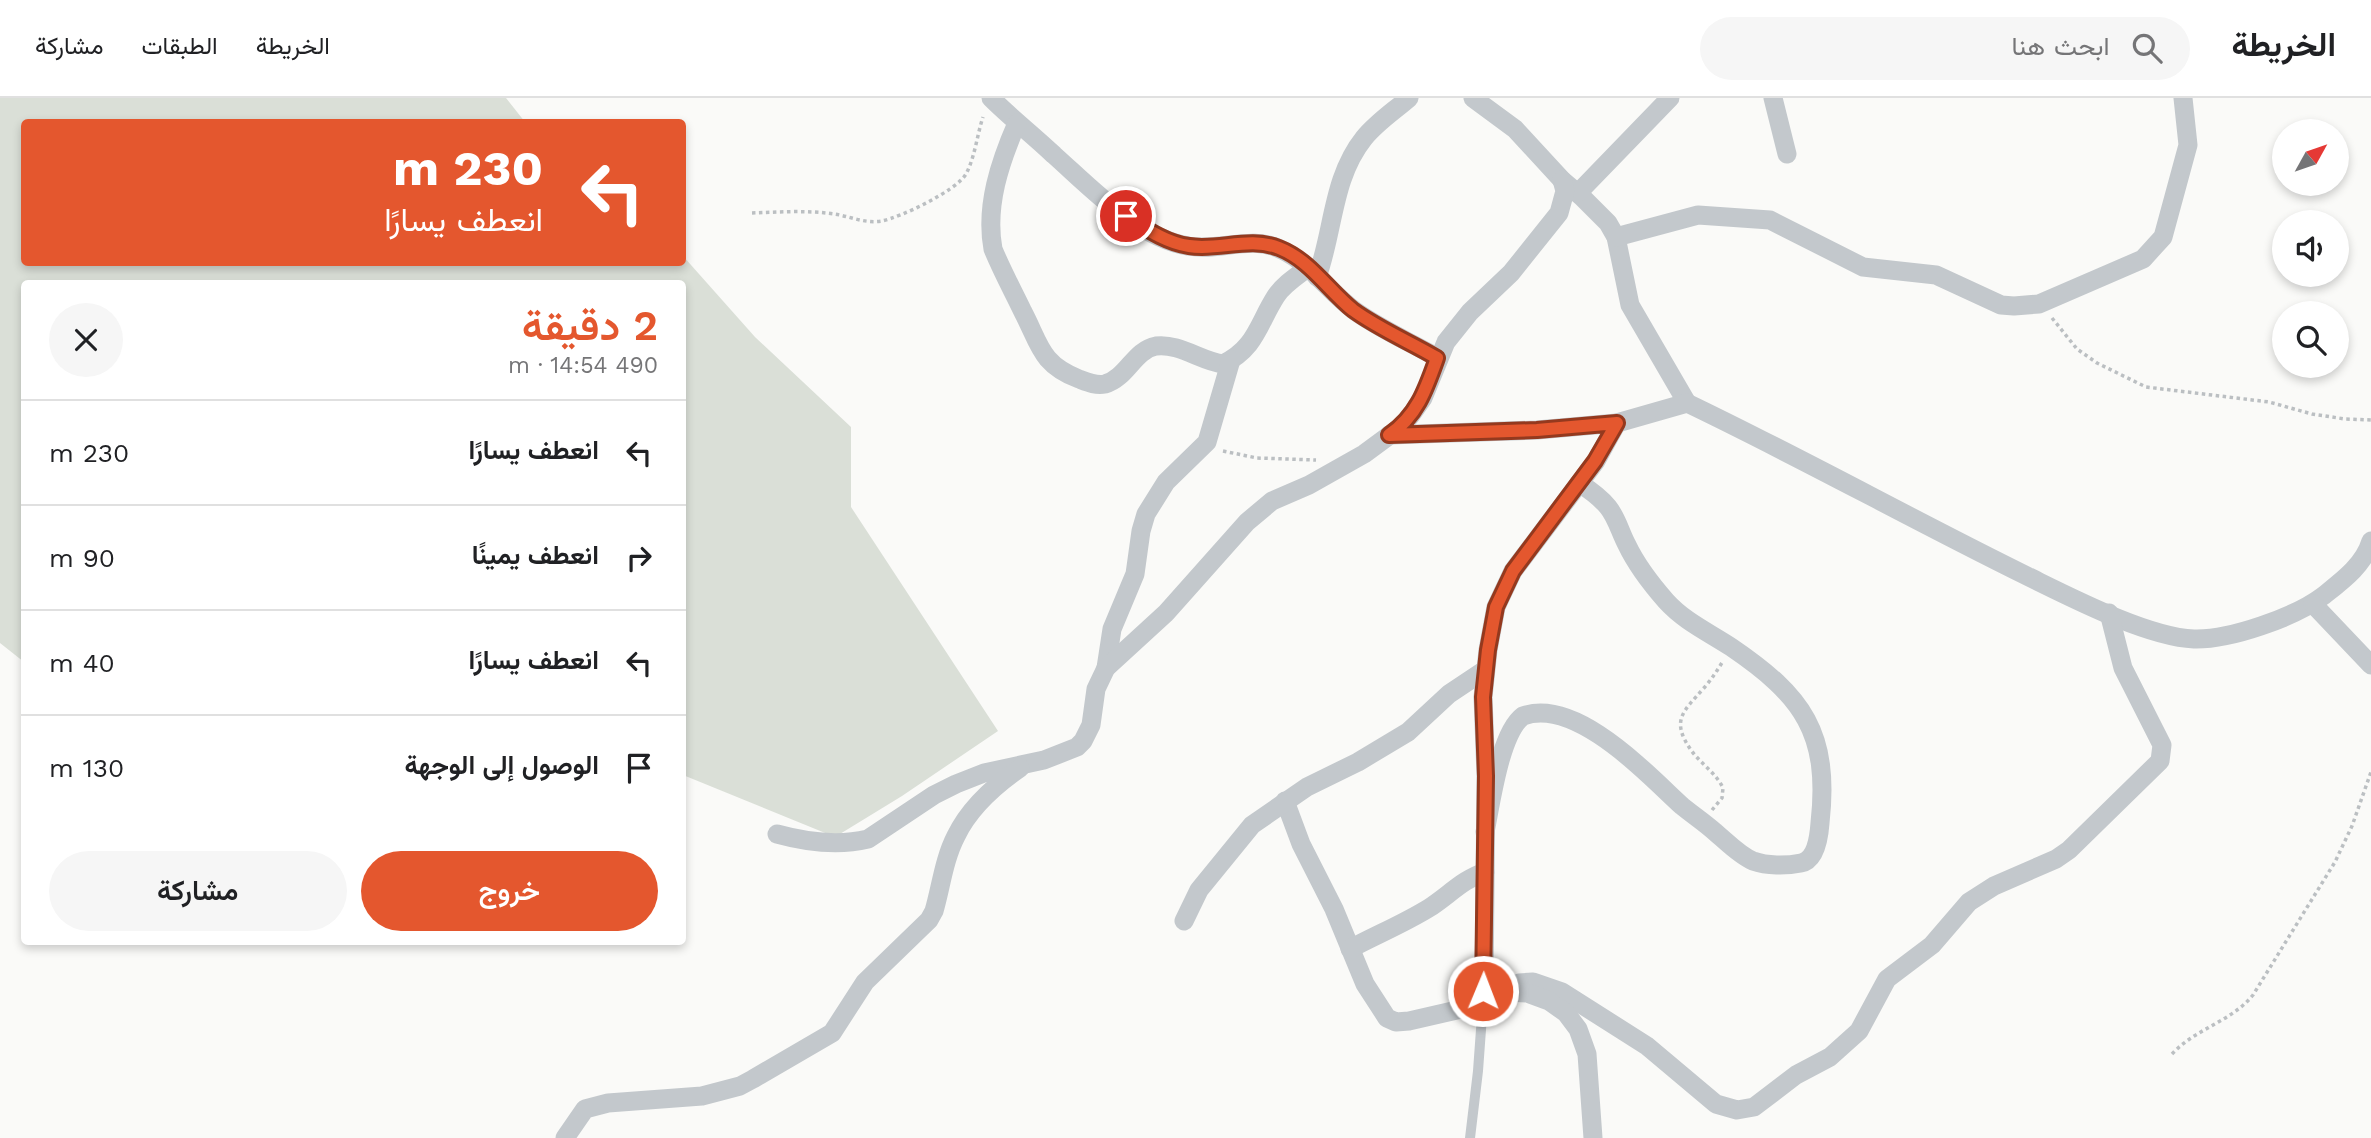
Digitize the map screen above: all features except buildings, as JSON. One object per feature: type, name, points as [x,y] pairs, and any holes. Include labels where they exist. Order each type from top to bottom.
[{"type":"street","points":[[1017,122],[1005,152],[994,194],[990,232],[993,249],[1035,340],[1055,367],[1080,379],[1102,384],[1120,376],[1139,355],[1157,346],[1181,350],[1223,364],[1247,348],[1278,293],[1313,272],[1331,233],[1339,186],[1351,159],[1366,136],[1409,98]]},
{"type":"street","points":[[1474,98],[1529,142],[1562,180],[1608,223],[1616,237],[1630,305],[1687,402],[1996,561],[2109,613],[2173,636],[2196,639],[2259,627],[2313,604],[2354,570],[2371,541]]},
{"type":"street","points":[[1578,193],[1670,98]]},
{"type":"street","points":[[1773,98],[1787,154]]},
{"type":"street","points":[[1616,237],[1698,215],[1770,220],[1863,267],[1936,275],[2001,305],[2039,304],[2143,260],[2163,237],[2188,145],[2183,98]]},
{"type":"street","points":[[989,103],[1017,122],[1101,197],[1155,235],[1188,246],[1260,242],[1280,248],[1303,261],[1355,311],[1437,358]]},
{"type":"street","points":[[1106,668],[1159,621],[1259,510],[1364,454],[1402,426],[1423,398],[1437,358],[1456,329],[1511,273],[1559,213],[1565,191],[1562,180]]},
{"type":"street","points":[[778,834],[814,841],[857,842],[868,839],[934,795],[956,784],[984,773],[1058,756],[1083,741],[1093,717],[1096,690],[1106,668],[1112,629],[1135,574],[1146,514],[1156,494],[1166,482],[1204,445],[1231,360]]},
{"type":"street","points":[[1389,435],[1537,430],[1617,423],[1687,402]]},
{"type":"street","points":[[1483,998],[1486,776],[1483,697],[1496,607],[1513,571],[1595,461],[1617,423]]},
{"type":"street","points":[[1485,832],[1494,786],[1511,730],[1523,716],[1543,712],[1559,716],[1609,741],[1631,757],[1703,822],[1755,861],[1778,864],[1810,859],[1819,831],[1822,799],[1820,758],[1804,713],[1795,699],[1731,647],[1688,621],[1664,599],[1628,547],[1609,508],[1598,496],[1579,483]]},
{"type":"street","points":[[2313,604],[2371,665]]},
{"type":"street","points":[[1285,801],[1301,844],[1334,909],[1365,984],[1387,1018],[1396,1022],[1483,998],[1519,983],[1546,984],[1647,1046],[1716,1104],[1747,1110],[1764,1102],[1796,1075],[1830,1057],[1860,1031],[1886,979],[1932,945],[1969,902],[1994,886],[2056,859],[2069,850],[2160,761],[2162,745],[2123,668],[2109,613]]},
{"type":"street","points":[[1184,921],[1199,890],[1252,825],[1285,801],[1408,732],[1449,694],[1486,670]]},
{"type":"street","points":[[565,1138],[585,1109],[608,1103],[702,1097],[740,1086],[832,1033],[865,982],[929,920],[934,911],[954,838],[965,819],[990,791],[1024,765]]},
{"type":"street","points":[[1350,949],[1413,918],[1473,876],[1485,872]]},
{"type":"street","points":[[1505,990],[1527,992],[1549,1002],[1566,1013],[1578,1029],[1587,1054],[1589,1105],[1594,1138]]},
{"type":"lane","points":[[1470,1138],[1483,998]]},
{"type":"path","points":[[752,213],[798,211],[834,214],[868,222],[883,221],[934,199],[957,185],[965,175],[989,103]]},
{"type":"path","points":[[2039,304],[2077,349],[2097,363],[2146,387],[2269,402],[2312,414],[2371,420]]},
{"type":"path","points":[[1204,445],[1233,455],[1319,460]]},
{"type":"path","points":[[1703,822],[1722,798],[1723,788],[1690,749],[1680,729],[1680,721],[1682,712],[1717,671],[1731,647]]},
{"type":"path","points":[[2172,1054],[2190,1037],[2240,1009],[2253,995],[2335,862],[2352,826],[2371,772]]},
{"type":"shaded area","points":[[0,98],[506,98],[523,119],[21,119],[21,266],[686,266],[686,259],[755,337],[851,427],[851,507],[998,731],[902,796],[835,837],[686,776],[686,280],[21,280],[21,660],[0,643]]},
{"type":"route","points":[[1126,216],[1155,235],[1188,246],[1260,242],[1280,248],[1303,261],[1331,291],[1355,311],[1437,358],[1423,398],[1402,426],[1389,435],[1537,430],[1617,423],[1595,461],[1513,571],[1496,607],[1483,697],[1486,776],[1483,991]]}]
